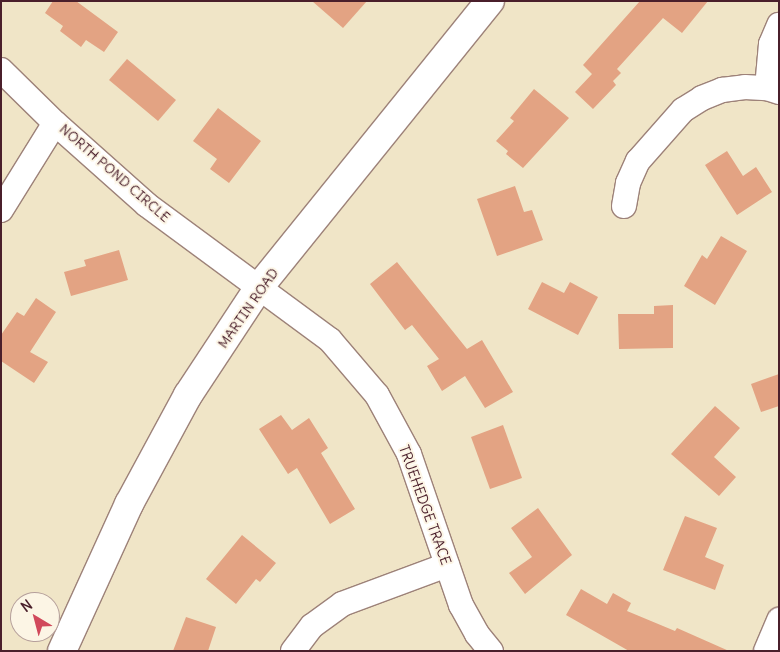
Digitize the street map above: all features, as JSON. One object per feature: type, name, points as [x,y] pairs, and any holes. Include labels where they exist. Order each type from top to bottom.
[{"type":"street","name":"MARTIN ROAD","points":[[62,651],[129,504],[188,395],[260,286],[490,1]]},
{"type":"street","points":[[624,206],[628,183],[638,161],[684,110],[702,98],[722,90],[746,87],[773,90],[771,44],[779,25]]},
{"type":"street","name":"NORTH POND CIRCLE","points":[[1,70],[56,123],[147,204],[260,286]]},
{"type":"street","points":[[1,210],[56,123]]},
{"type":"street","name":"TRUEHEDGE TRACE","points":[[260,286],[330,340],[377,395],[409,454],[461,605],[477,634],[491,651]]},
{"type":"street","points":[[292,651],[312,626],[342,604],[447,566]]},
{"type":"street","points":[[766,651],[779,620]]},
{"type":"building","points":[[53,1],[76,1],[118,32],[104,52],[86,40],[81,47],[60,31],[63,26],[45,13]]},
{"type":"building","points":[[312,1],[367,1],[343,28]]},
{"type":"building","points":[[640,1],[708,1],[682,33],[663,18],[617,69],[621,73],[613,81],[616,85],[593,109],[575,92],[592,74],[583,65]]},
{"type":"building","points":[[127,59],[176,100],[158,121],[109,80]]},
{"type":"building","points":[[534,89],[569,118],[523,168],[506,154],[508,151],[496,141],[514,121],[510,118]]},
{"type":"building","points":[[218,108],[261,141],[229,183],[210,169],[217,159],[193,141]]},
{"type":"building","points":[[727,151],[743,176],[756,167],[772,192],[737,215],[705,165]]},
{"type":"building","points":[[515,186],[524,212],[532,210],[543,240],[497,256],[477,199]]},
{"type":"building","points":[[721,236],[747,251],[715,305],[684,286],[702,255],[707,259]]},
{"type":"building","points":[[119,250],[128,280],[71,296],[64,272],[86,266],[84,260]]},
{"type":"building","points":[[397,262],[467,349],[482,340],[513,392],[485,408],[465,376],[442,391],[427,366],[439,359],[412,325],[405,330],[370,284]]},
{"type":"building","points":[[542,282],[564,293],[570,282],[598,297],[578,335],[528,309]]},
{"type":"building","points":[[36,298],[56,312],[30,352],[48,362],[34,383],[1,361],[1,335],[17,312],[24,316]]},
{"type":"building","points":[[673,305],[673,348],[619,349],[618,314],[654,314],[654,306]]},
{"type":"building","points":[[779,374],[779,406],[761,412],[751,384]]},
{"type":"building","points":[[715,406],[740,428],[714,457],[736,477],[719,496],[671,454]]},
{"type":"building","points":[[281,415],[292,430],[309,418],[328,448],[321,453],[355,509],[330,524],[297,468],[288,474],[259,429]]},
{"type":"building","points":[[503,425],[522,478],[490,489],[471,437]]},
{"type":"building","points":[[538,508],[572,555],[525,594],[509,573],[532,557],[511,528]]},
{"type":"building","points":[[685,516],[717,528],[705,557],[724,565],[715,590],[663,570]]},
{"type":"building","points":[[242,535],[276,563],[260,582],[256,579],[236,604],[206,579]]},
{"type":"building","points":[[581,589],[607,604],[613,593],[631,603],[627,611],[675,631],[677,628],[729,651],[629,651],[566,615]]},
{"type":"building","points":[[186,617],[216,627],[208,651],[173,651]]}]
